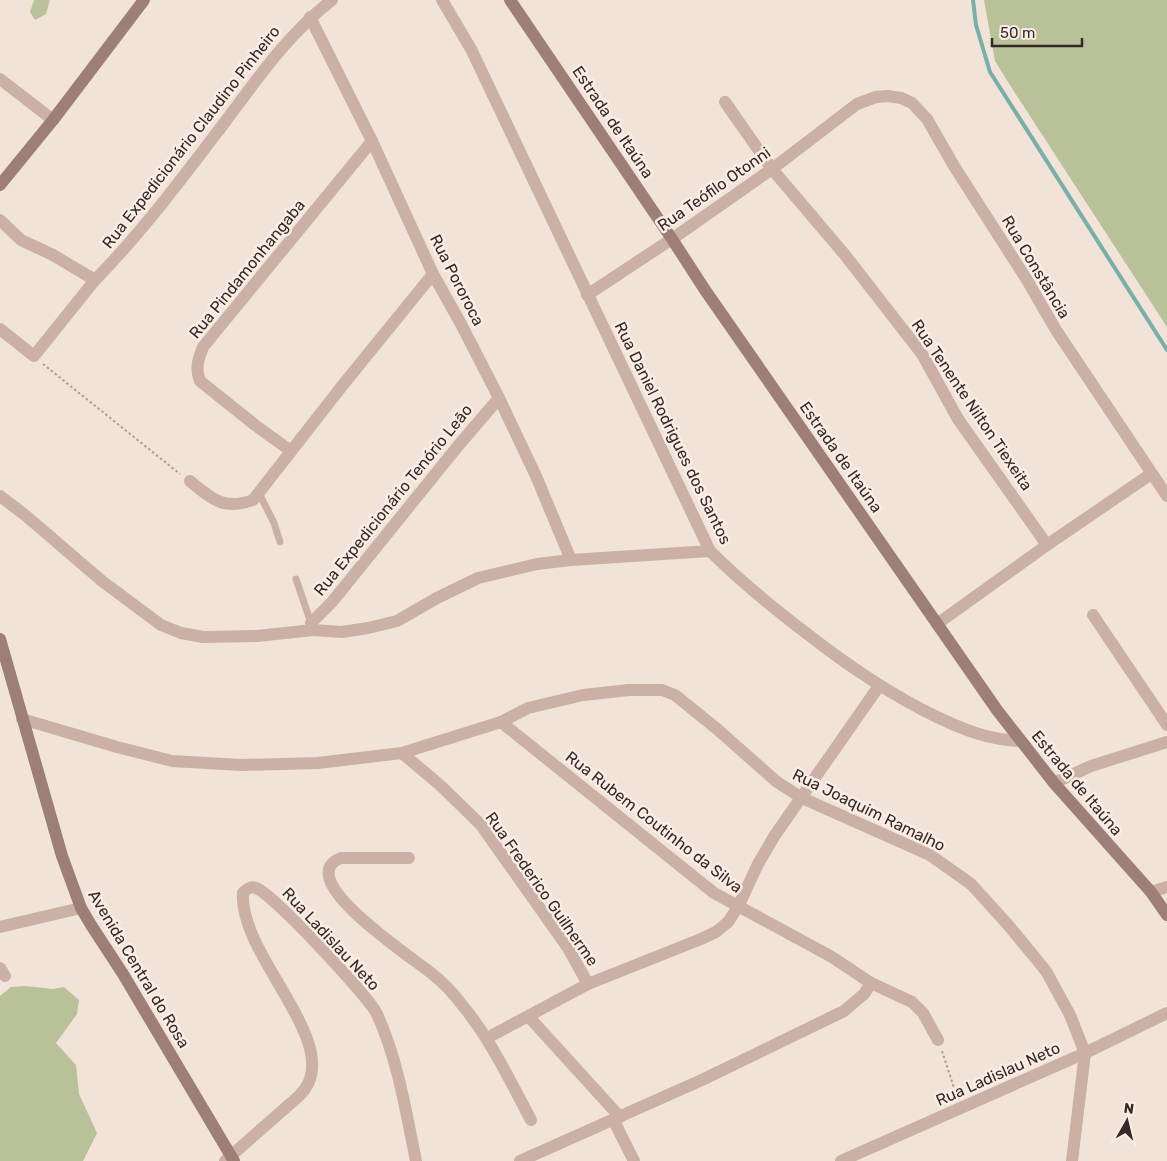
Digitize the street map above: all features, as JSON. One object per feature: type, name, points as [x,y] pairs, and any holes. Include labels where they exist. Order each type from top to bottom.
[{"type":"street","points":[[0,185],[53,120],[144,0]]},
{"type":"street","name":"Rua Expedicionário Claudino Pinheiro","points":[[34,356],[95,280],[147,224],[261,73],[310,17],[332,0]]},
{"type":"street","name":"Rua Daniel Rodrigues dos Santos","points":[[442,0],[471,49],[710,552],[784,616],[843,662],[879,686],[920,709],[970,732],[1006,741],[1020,741]]},
{"type":"street","name":"Estrada de Itaúna","points":[[510,0],[705,290],[1020,741],[1054,783],[1151,892],[1167,915]]},
{"type":"street","name":"Rua Pororoca","points":[[310,17],[372,141],[433,274],[462,324],[499,398],[536,476],[571,560]]},
{"type":"street","points":[[0,79],[53,120]]},
{"type":"street","name":"Rua Constância","points":[[857,104],[876,97],[901,98],[912,103],[927,119],[1056,330],[1167,496]]},
{"type":"street","name":"Rua Tenente Nilton Tiexeita","points":[[725,102],[772,169],[845,255],[922,354],[958,418],[1047,545]]},
{"type":"street","name":"Rua Teófilo Otonni","points":[[587,295],[672,239],[772,169],[857,104]]},
{"type":"street","name":"Rua Pindamonhangaba","points":[[291,451],[200,381],[196,372],[198,360],[204,347],[372,141]]},
{"type":"street","points":[[0,220],[21,240],[53,255],[95,280]]},
{"type":"street","points":[[190,481],[207,495],[221,503],[233,505],[253,500],[433,274]]},
{"type":"street","points":[[0,329],[34,356]]},
{"type":"street","name":"Rua Expedicionário Tenório Leão","points":[[312,627],[499,398]]},
{"type":"street","points":[[937,624],[1047,545],[1151,474]]},
{"type":"street","points":[[0,496],[102,581],[161,625],[181,633],[203,637],[257,636],[312,627],[342,632],[368,628],[397,621],[437,598],[478,578],[537,564],[571,560],[710,552]]},
{"type":"street","points":[[1092,615],[1167,726]]},
{"type":"street","name":"Avenida Central do Rosa","points":[[0,639],[62,856],[81,908],[90,925],[124,974],[230,1159]]},
{"type":"street","points":[[487,1038],[588,984],[702,939],[716,932],[728,922],[738,907],[758,864],[775,835],[879,686]]},
{"type":"street","name":"Rua Joaquim Ramalho","points":[[22,719],[172,761],[240,765],[318,763],[402,753],[501,722],[528,708],[583,695],[629,690],[662,690],[675,695],[777,782],[802,798],[930,855],[971,884],[1009,926],[1046,971],[1070,1015],[1085,1053],[1072,1161]]},
{"type":"street","name":"Rua Rubem Coutinho da Silva","points":[[501,722],[714,893],[832,957],[871,983],[912,1002],[923,1013],[938,1040]]},
{"type":"street","points":[[1054,783],[1090,766],[1167,742]]},
{"type":"street","name":"Rua Frederico Guilherme","points":[[402,753],[441,786],[481,825],[568,948],[588,984]]},
{"type":"street","points":[[409,858],[341,858],[330,865],[328,870],[330,881],[336,892],[348,906],[375,931],[434,975],[463,1005],[487,1038],[531,1120]]},
{"type":"street","name":"Rua Ladislau Neto","points":[[230,1159],[299,1096],[308,1084],[311,1073],[310,1044],[290,1004],[254,941],[243,909],[243,893],[250,887],[255,887],[264,892],[345,974],[375,1011],[390,1046],[416,1161]]},
{"type":"street","points":[[1151,892],[1167,887]]},
{"type":"street","points":[[0,927],[81,908]]},
{"type":"street","points":[[520,1161],[617,1119],[770,1048],[844,1011],[864,994],[871,983]]},
{"type":"street","name":"Rua Ladislau Neto","points":[[841,1161],[1085,1053],[1167,1013]]},
{"type":"street","points":[[529,1016],[617,1119],[634,1161]]},
{"type":"lane","points":[[259,493],[274,522],[280,542]]},
{"type":"lane","points":[[296,579],[312,627]]},
{"type":"path","points":[[34,356],[190,481]]},
{"type":"path","points":[[938,1040],[961,1108]]},
{"type":"green space","points":[[34,0],[50,0],[46,14],[35,20],[30,12]]},
{"type":"green space","points":[[984,0],[1167,0],[1167,327],[995,61]]},
{"type":"green space","points":[[25,986],[53,989],[64,987],[79,1000],[77,1014],[56,1043],[76,1065],[79,1094],[97,1133],[83,1161],[0,1161],[0,996],[11,987]]},
{"type":"waterway","points":[[973,0],[976,25],[990,72],[1167,350]]}]
